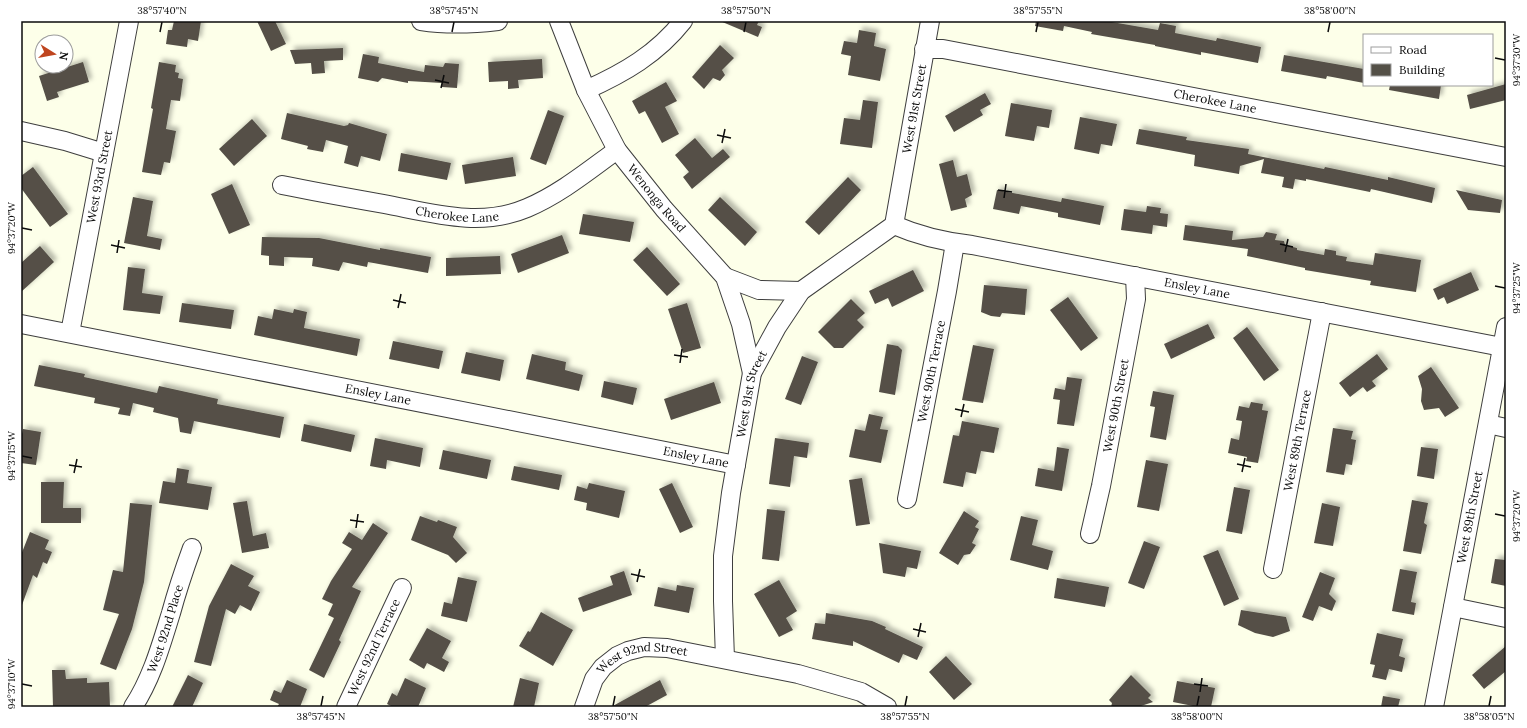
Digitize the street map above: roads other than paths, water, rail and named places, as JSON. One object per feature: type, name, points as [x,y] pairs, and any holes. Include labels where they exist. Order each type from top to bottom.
[{"type":"street","name":"West 93rd Street","points":[[70,334],[129,21]]},
{"type":"street","points":[[421,21],[463,24],[498,21]]},
{"type":"street","name":"Wenonga Road","points":[[559,21],[586,90],[617,150],[664,209],[725,277],[741,324],[752,373]]},
{"type":"street","points":[[586,90],[614,78],[650,55],[674,32],[683,21]]},
{"type":"street","name":"West 91st Street","points":[[725,659],[722,601],[723,556],[727,519],[752,373],[777,327],[801,291],[894,225],[930,21]]},
{"type":"street","name":"Cherokee Lane","points":[[924,49],[951,51],[1506,157]]},
{"type":"street","points":[[21,132],[65,141],[104,153]]},
{"type":"street","name":"Cherokee Lane","points":[[282,185],[430,214],[468,219],[484,218],[506,215],[546,199],[570,184],[617,150]]},
{"type":"street","name":"Ensley Lane","points":[[894,225],[915,234],[955,243],[972,245],[1502,347]]},
{"type":"street","name":"West 90th Terrace","points":[[907,499],[955,243]]},
{"type":"street","name":"West 90th Street","points":[[1090,534],[1101,486],[1136,300],[1135,276]]},
{"type":"street","points":[[725,277],[759,290],[801,291]]},
{"type":"street","name":"West 89th Terrace","points":[[1273,569],[1322,312]]},
{"type":"street","name":"Ensley Lane","points":[[21,324],[736,465]]},
{"type":"street","name":"West 89th Street","points":[[1434,707],[1506,327]]},
{"type":"street","points":[[1488,424],[1506,428]]},
{"type":"street","name":"West 92nd Place","points":[[133,707],[151,674],[192,548]]},
{"type":"street","name":"West 92nd Terrace","points":[[346,707],[402,588]]},
{"type":"street","points":[[1453,607],[1506,618]]},
{"type":"street","name":"West 92nd Street","points":[[584,707],[594,679],[603,667],[617,656],[628,651],[644,647],[667,648],[725,659]]},
{"type":"street","points":[[725,659],[798,674],[861,692],[887,707]]}]
